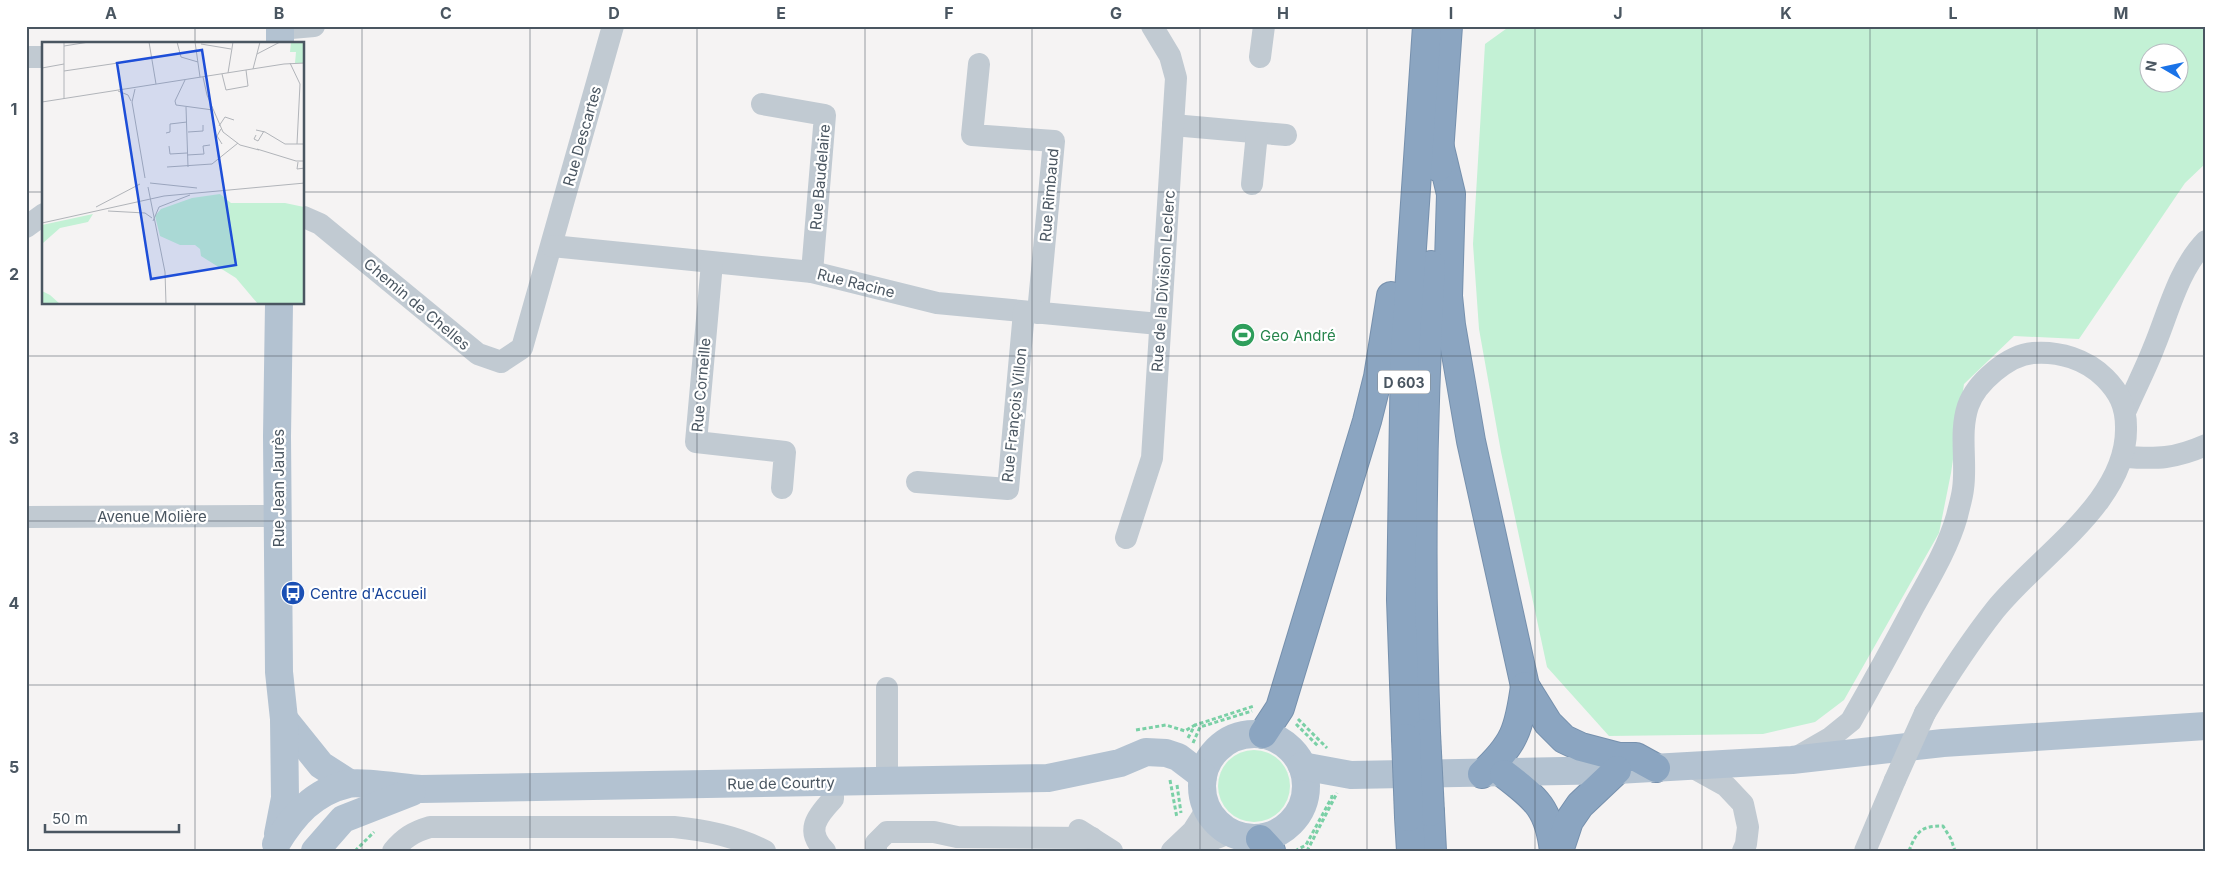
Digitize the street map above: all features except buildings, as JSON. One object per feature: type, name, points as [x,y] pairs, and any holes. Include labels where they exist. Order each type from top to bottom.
[{"type":"highway","name":"D 603","points":[[1420,815],[1416,736],[1422,613],[1429,147],[1427,26]]},
{"type":"highway","name":"D 603","points":[[1429,147],[1448,26]]},
{"type":"highway","points":[[1429,147],[1451,194],[1448,296],[1451,325],[1471,440],[1525,686],[1548,723],[1564,738],[1581,747],[1619,757],[1636,757],[1656,768]]},
{"type":"highway","points":[[1263,734],[1280,708],[1367,421],[1387,330],[1400,191],[1429,147]]},
{"type":"highway","points":[[1525,686],[1519,726],[1514,738],[1499,758],[1493,774],[1540,803],[1548,819],[1554,851]]},
{"type":"highway","points":[[1559,851],[1569,821],[1580,805],[1617,770]]},
{"type":"highway","points":[[1411,851],[1420,815]]},
{"type":"highway","points":[[1420,815],[1432,851]]},
{"type":"main road","name":"Rue Jean Jaurès","points":[[276,847],[267,774],[277,728],[279,672],[277,516],[279,305]]},
{"type":"main road","points":[[277,728],[275,752],[285,767],[311,802],[343,819]]},
{"type":"main road","points":[[277,728],[316,760],[349,783]]},
{"type":"main road","points":[[1302,766],[1351,775],[1493,774],[1617,770],[1792,760],[1942,743],[2200,728]]},
{"type":"main road","points":[[1091,770],[1116,750],[1155,734],[1186,742],[1221,746]]},
{"type":"main road","points":[[1248,734],[1263,734],[1286,744],[1295,753],[1306,779],[1306,795],[1302,808],[1295,820],[1274,835],[1266,845],[1230,833],[1212,818],[1207,809],[1202,789],[1203,776],[1212,755],[1221,746],[1234,738],[1248,734]]},
{"type":"main road","name":"Rue de Courtry","points":[[276,847],[296,813],[325,793],[349,783],[420,789],[1048,778],[1120,763],[1146,752],[1166,753],[1183,760],[1203,776]]},
{"type":"main road","points":[[276,847],[285,798],[285,767]]},
{"type":"main road","points":[[1306,795],[1351,775]]},
{"type":"main road","points":[[315,851],[343,819],[420,789]]},
{"type":"street","name":"Rue Descartes","points":[[552,246],[613,26]]},
{"type":"street","name":"Rue de la Division Leclerc","points":[[1126,538],[1152,458],[1176,78],[1170,56],[1152,26]]},
{"type":"street","points":[[1260,57],[1264,26]]},
{"type":"street","points":[[26,57],[42,57]]},
{"type":"street","name":"Rue Rimbaud","points":[[979,64],[972,134],[1054,141],[1031,312]]},
{"type":"street","name":"Rue Baudelaire","points":[[762,104],[825,115],[812,272]]},
{"type":"street","points":[[1173,125],[1286,135]]},
{"type":"street","points":[[1252,184],[1257,133]]},
{"type":"street","points":[[26,227],[42,215]]},
{"type":"street","name":"Chemin de Chelles","points":[[305,218],[320,224],[478,354],[501,362],[522,348],[552,246]]},
{"type":"street","points":[[1865,851],[1925,713],[1952,668],[1996,608],[2085,517],[2114,479],[2124,457],[2126,410],[2154,349],[2180,277],[2199,248],[2206,241]]},
{"type":"street","name":"Rue Racine","points":[[552,246],[812,272],[937,303],[1159,324]]},
{"type":"street","name":"Rue Corneille","points":[[712,263],[696,442],[785,452],[782,488]]},
{"type":"street","name":"Rue François Villon","points":[[917,482],[1008,489],[1031,312]]},
{"type":"street","points":[[1792,760],[1830,738],[1851,721],[1936,567],[1956,518],[1963,488],[1963,442],[1969,405],[1991,372],[2022,354],[2048,352],[2072,357],[2099,372],[2115,388],[2126,410]]},
{"type":"street","points":[[2124,457],[2161,459],[2186,454],[2206,444]]},
{"type":"street","name":"Avenue Molière","points":[[26,517],[277,516]]},
{"type":"street","points":[[887,688],[887,781]]},
{"type":"street","points":[[1690,766],[1726,786],[1743,804],[1748,827],[1746,844],[1743,851]]},
{"type":"street","points":[[825,851],[817,843],[814,833],[815,824],[820,812],[832,799],[833,783]]},
{"type":"street","points":[[1172,851],[1193,831],[1207,809]]},
{"type":"street","points":[[393,851],[402,839],[414,832],[430,828],[674,827],[705,830],[730,836],[746,841],[765,851]]},
{"type":"street","points":[[876,851],[876,843],[886,832],[934,832],[957,837],[1092,838],[1112,851]]},
{"type":"street","points":[[1193,851],[1203,843],[1230,833]]},
{"type":"street","points":[[954,851],[963,849],[1112,851]]},
{"type":"path","points":[[1909,851],[1915,836],[1927,826],[1943,826],[1951,839],[1955,851]]},
{"type":"green space","points":[[1510,26],[2206,26],[2206,163],[2185,183],[2079,339],[2014,336],[1964,384],[1951,473],[1939,533],[1844,700],[1815,722],[1763,734],[1609,736],[1547,667],[1501,452],[1479,329],[1473,244],[1485,44]]},
{"type":"green space","points":[[1254,750],[1274,756],[1284,766],[1290,786],[1284,806],[1274,816],[1254,822],[1234,816],[1224,806],[1218,786],[1224,766],[1234,756]]},
{"type":"place","name":"Geo André","points":[[1243,335]]},
{"type":"place","name":"Centre d'Accueil","points":[[293,593]]}]
